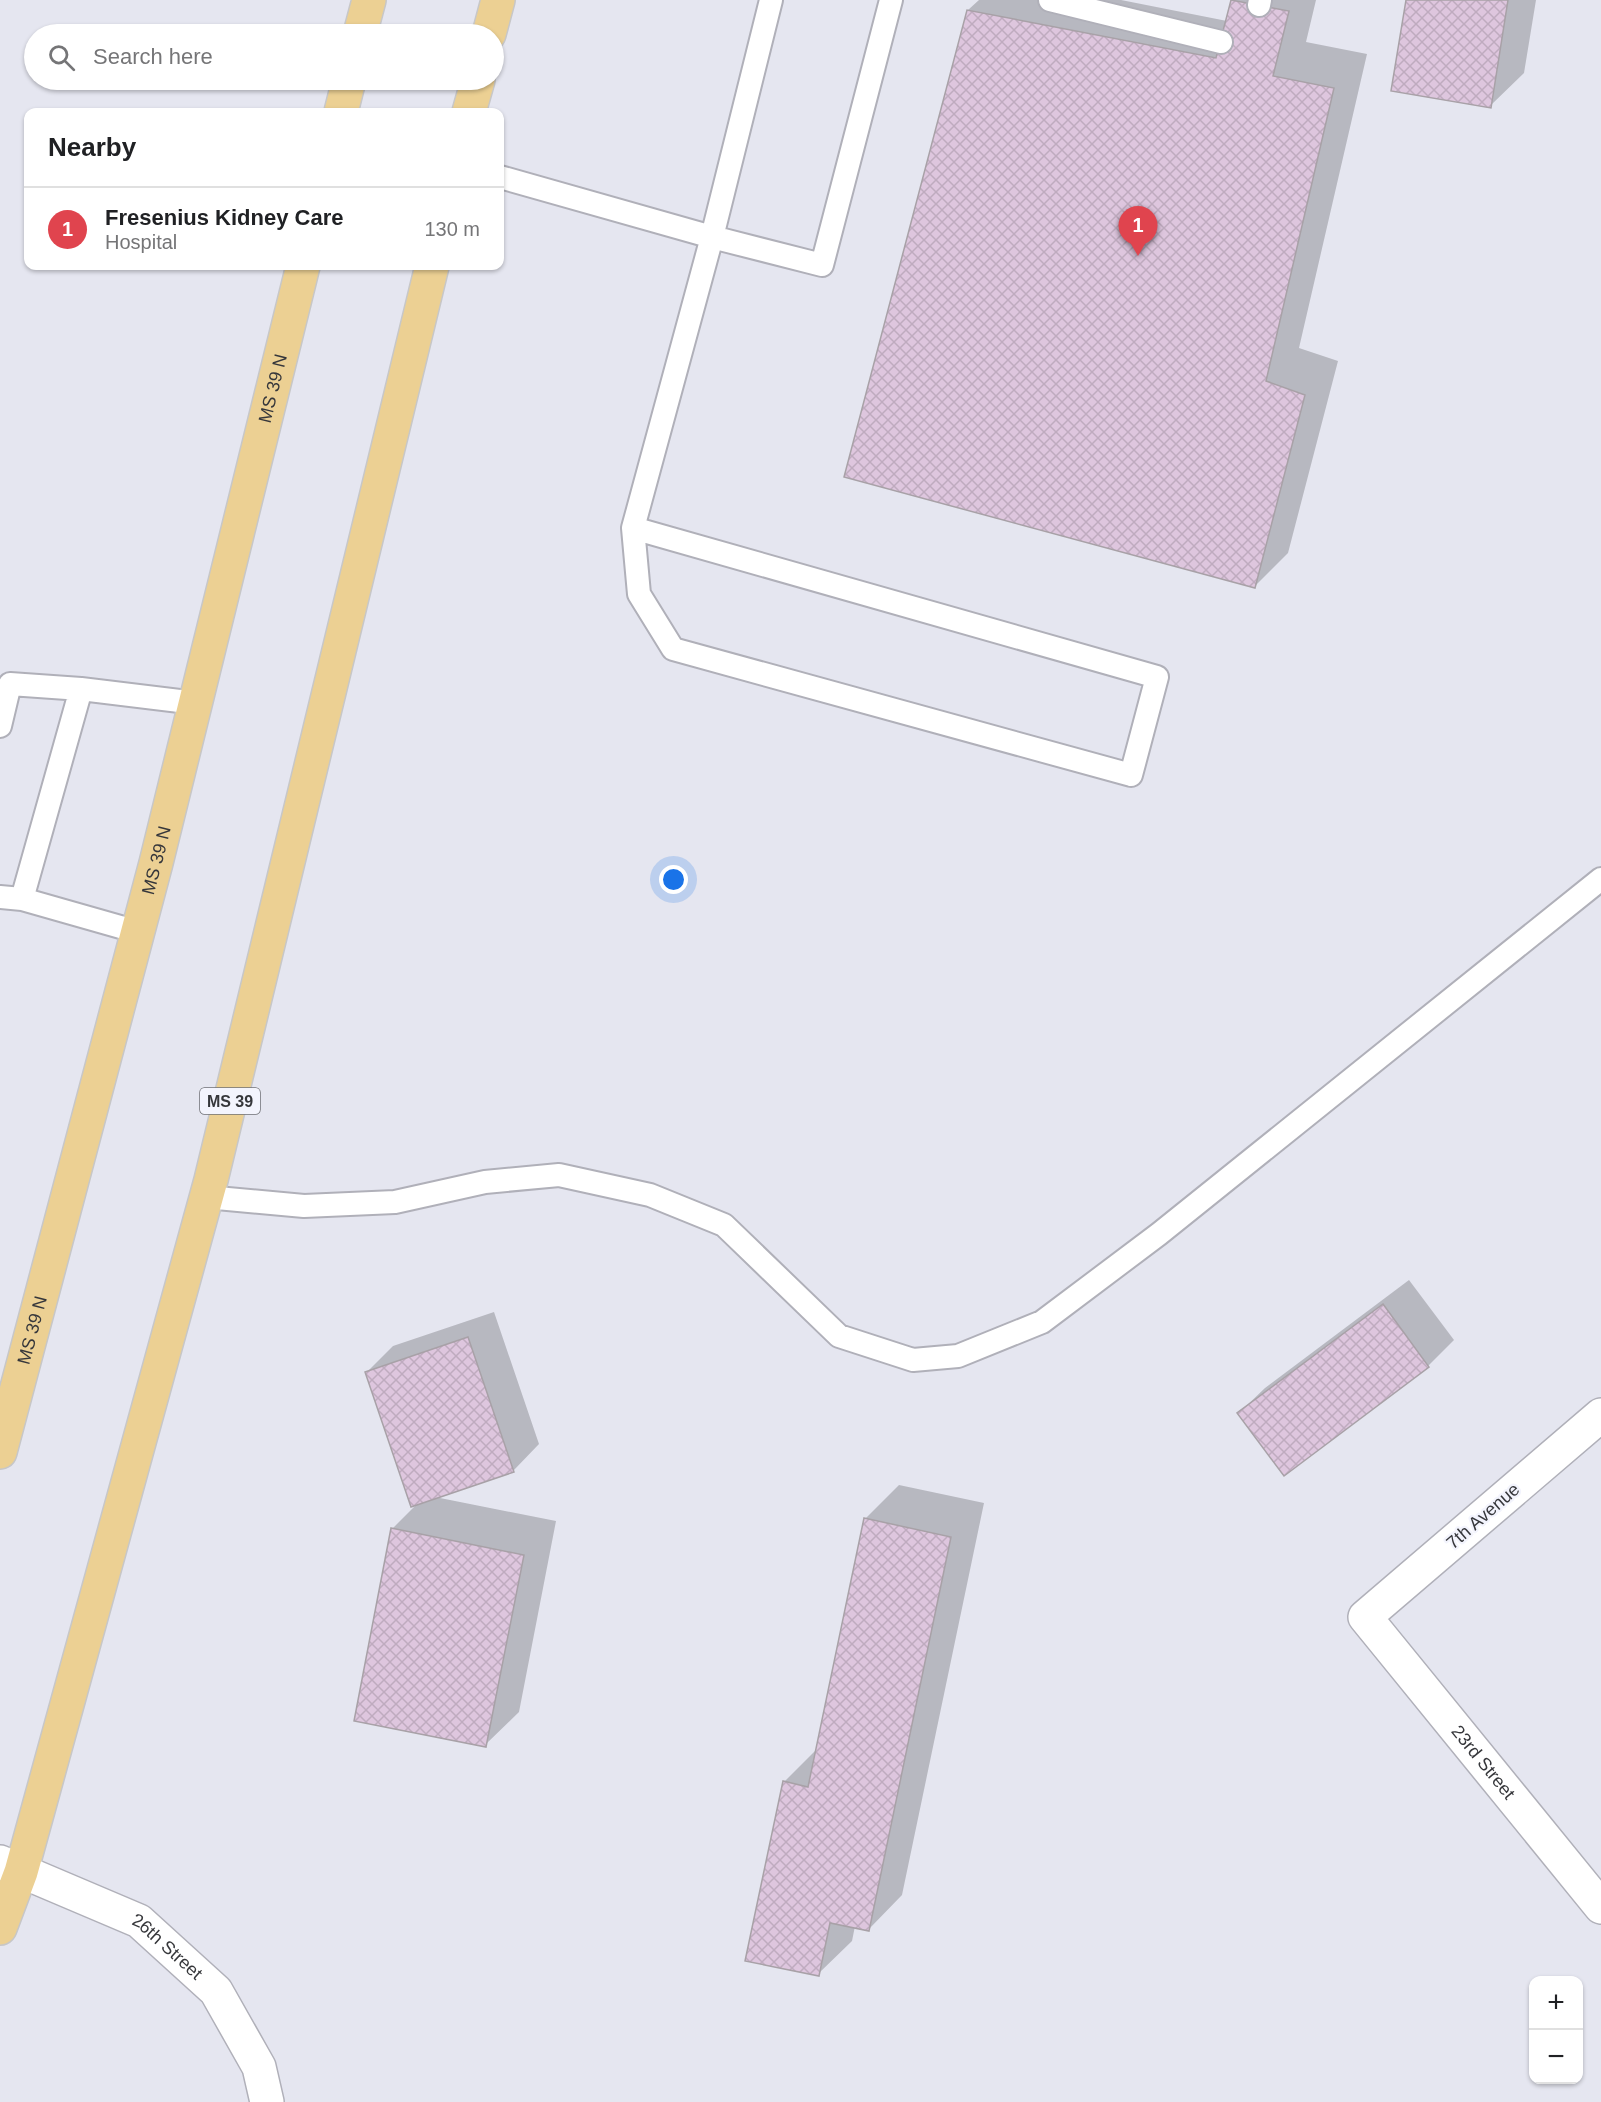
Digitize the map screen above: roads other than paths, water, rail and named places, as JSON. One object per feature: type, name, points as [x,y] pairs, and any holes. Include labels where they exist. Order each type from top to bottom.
[{"type":"main road","points":[[363,24],[369,0]]},
{"type":"main road","points":[[492,24],[498,0]]},
{"type":"main road","points":[[342,108],[346,90]]},
{"type":"main road","points":[[470,108],[475,90]]},
{"type":"main road","name":"MS 39 N","points":[[0,1452],[138,932],[302,270]]},
{"type":"main road","name":"MS 39","points":[[0,1928],[10,1867],[206,1197],[431,270]]},
{"type":"street","name":"7th Avenue","points":[[1365,1617],[1601,1415]]},
{"type":"street","name":"23rd Street","points":[[1365,1617],[1601,1907]]},
{"type":"street","name":"26th Street","points":[[10,1867],[139,1921],[216,1991],[260,2067],[267,2102]]},
{"type":"lane","points":[[633,528],[1157,677],[1131,775],[673,649],[639,594],[633,528],[712,237],[771,0]]},
{"type":"lane","points":[[504,178],[712,237],[822,265],[891,0]]},
{"type":"lane","points":[[1050,0],[1221,42]]},
{"type":"lane","points":[[0,726],[10,684],[81,689],[196,703]]},
{"type":"lane","points":[[81,689],[11,898],[138,932]]},
{"type":"lane","points":[[206,1197],[304,1206],[395,1202],[485,1182],[559,1175],[570,1177],[650,1195],[724,1224],[839,1336],[913,1360],[958,1356],[1042,1322],[1159,1234],[1601,879]]},
{"type":"place","name":"Fresenius Kidney Care","points":[[1138,256]]}]
